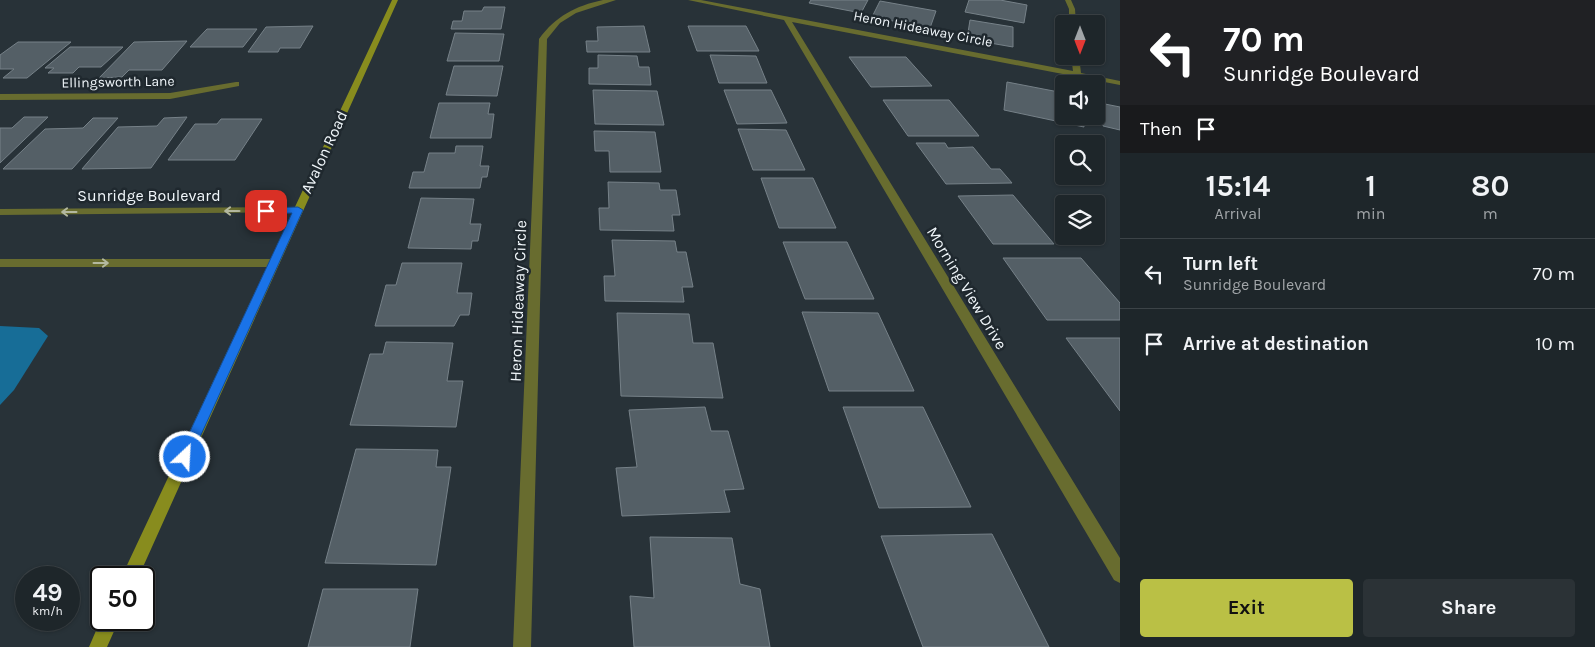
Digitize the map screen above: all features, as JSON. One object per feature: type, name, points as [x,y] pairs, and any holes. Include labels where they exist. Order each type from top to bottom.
[{"type":"main road","name":"Avalon Road","points":[[135,566],[395,0]]},
{"type":"main road","points":[[98,647],[105,631]]},
{"type":"street","name":"Heron Hideaway Circle","points":[[522,647],[543,39],[552,25],[568,12],[592,4],[613,0]]},
{"type":"street","name":"Heron Hideaway Circle","points":[[691,0],[1120,83]]},
{"type":"street","points":[[1068,0],[1072,15]]},
{"type":"street","name":"Morning View Drive","points":[[786,18],[1120,574]]},
{"type":"street","points":[[1076,65],[1077,74]]},
{"type":"street","name":"Ellingsworth Lane","points":[[0,97],[170,96],[236,84]]},
{"type":"street","name":"Sunridge Boulevard","points":[[0,212],[298,210]]},
{"type":"street","points":[[0,263],[274,263]]},
{"type":"water","points":[[0,326],[39,328],[48,336],[14,390],[0,405]]},
{"type":"building","points":[[811,0],[868,0],[861,13],[809,3]]},
{"type":"building","points":[[969,0],[1000,0],[1027,5],[1024,23],[965,12]]},
{"type":"building","points":[[880,1],[936,11],[930,28],[872,17]]},
{"type":"building","points":[[484,7],[505,7],[501,29],[451,29],[453,21],[462,21],[464,11],[482,11]]},
{"type":"building","points":[[970,20],[1013,27],[1013,47],[967,39]]},
{"type":"building","points":[[313,26],[300,48],[280,48],[278,52],[248,52],[266,27]]},
{"type":"building","points":[[644,26],[650,52],[587,52],[586,41],[598,41],[597,27]]},
{"type":"building","points":[[688,26],[746,26],[759,51],[697,51]]},
{"type":"building","points":[[207,29],[257,29],[243,47],[190,47]]},
{"type":"building","points":[[455,33],[504,34],[499,61],[447,61]]},
{"type":"building","points":[[187,41],[162,70],[129,70],[122,77],[99,78],[134,42]]},
{"type":"building","points":[[18,42],[71,42],[27,78],[3,78],[14,69],[0,69],[0,55]]},
{"type":"building","points":[[70,47],[123,47],[101,67],[79,67],[73,73],[48,73],[54,68],[45,68]]},
{"type":"building","points":[[598,55],[637,56],[639,67],[649,67],[651,85],[589,84],[589,68],[598,68]]},
{"type":"building","points":[[710,55],[756,56],[767,83],[719,83]]},
{"type":"building","points":[[849,57],[906,57],[932,86],[871,87]]},
{"type":"building","points":[[454,66],[503,66],[497,96],[446,95]]},
{"type":"building","points":[[1007,82],[1055,91],[1055,121],[1004,110]]},
{"type":"building","points":[[593,90],[657,91],[664,125],[595,124]]},
{"type":"building","points":[[724,90],[771,90],[787,123],[737,124]]},
{"type":"building","points":[[883,100],[949,100],[979,136],[908,136]]},
{"type":"building","points":[[439,103],[490,103],[488,114],[494,114],[491,138],[430,138]]},
{"type":"building","points":[[1105,104],[1120,107],[1120,130],[1103,126],[1105,125]]},
{"type":"building","points":[[24,117],[48,117],[0,163],[0,128],[12,128]]},
{"type":"building","points":[[187,117],[151,168],[82,169],[118,127],[157,126],[164,118]]},
{"type":"building","points":[[93,118],[118,118],[72,169],[3,169],[45,129],[83,128]]},
{"type":"building","points":[[221,119],[262,119],[235,160],[168,160],[195,124],[217,124]]},
{"type":"building","points":[[738,129],[786,130],[805,170],[753,170]]},
{"type":"building","points":[[594,131],[655,132],[661,172],[610,172],[609,151],[595,151]]},
{"type":"building","points":[[916,143],[945,143],[948,148],[973,147],[991,169],[1000,169],[1012,183],[946,184]]},
{"type":"building","points":[[456,146],[483,146],[480,166],[489,166],[487,177],[482,177],[480,188],[409,188],[413,172],[424,172],[429,153],[455,153]]},
{"type":"building","points":[[761,178],[813,178],[836,228],[779,228]]},
{"type":"building","points":[[608,182],[659,183],[660,190],[676,190],[680,215],[672,215],[674,231],[600,230],[599,208],[609,208]]},
{"type":"building","points":[[1013,195],[1054,244],[993,244],[958,196]]},
{"type":"building","points":[[421,198],[474,199],[470,224],[481,224],[478,241],[472,241],[471,249],[408,248]]},
{"type":"building","points":[[612,240],[675,241],[677,252],[686,252],[693,287],[682,287],[684,302],[605,301],[604,276],[615,276]]},
{"type":"building","points":[[783,242],[847,242],[874,299],[805,299]]},
{"type":"building","points":[[1003,258],[1081,258],[1120,303],[1120,320],[1047,320]]},
{"type":"building","points":[[402,263],[462,263],[457,293],[472,293],[469,315],[460,315],[454,326],[375,326],[386,285],[396,285]]},
{"type":"building","points":[[802,312],[878,313],[914,391],[829,391]]},
{"type":"building","points":[[617,313],[689,314],[693,343],[713,343],[723,398],[621,396]]},
{"type":"building","points":[[1066,338],[1120,338],[1120,411]]},
{"type":"building","points":[[386,342],[453,343],[447,381],[463,381],[456,427],[350,425],[370,354],[383,354]]},
{"type":"building","points":[[705,407],[711,431],[728,431],[744,489],[724,490],[730,512],[622,516],[616,468],[637,467],[629,410]]},
{"type":"building","points":[[843,407],[923,407],[971,507],[879,508]]},
{"type":"building","points":[[356,449],[438,450],[436,467],[451,467],[436,565],[325,563]]},
{"type":"building","points":[[992,534],[1049,647],[923,647],[881,536]]},
{"type":"building","points":[[650,537],[732,538],[740,584],[760,589],[770,647],[634,647],[630,596],[654,598]]},
{"type":"building","points":[[323,589],[418,589],[410,647],[308,647]]},
{"type":"route","points":[[185,457],[298,210],[266,211]]}]
